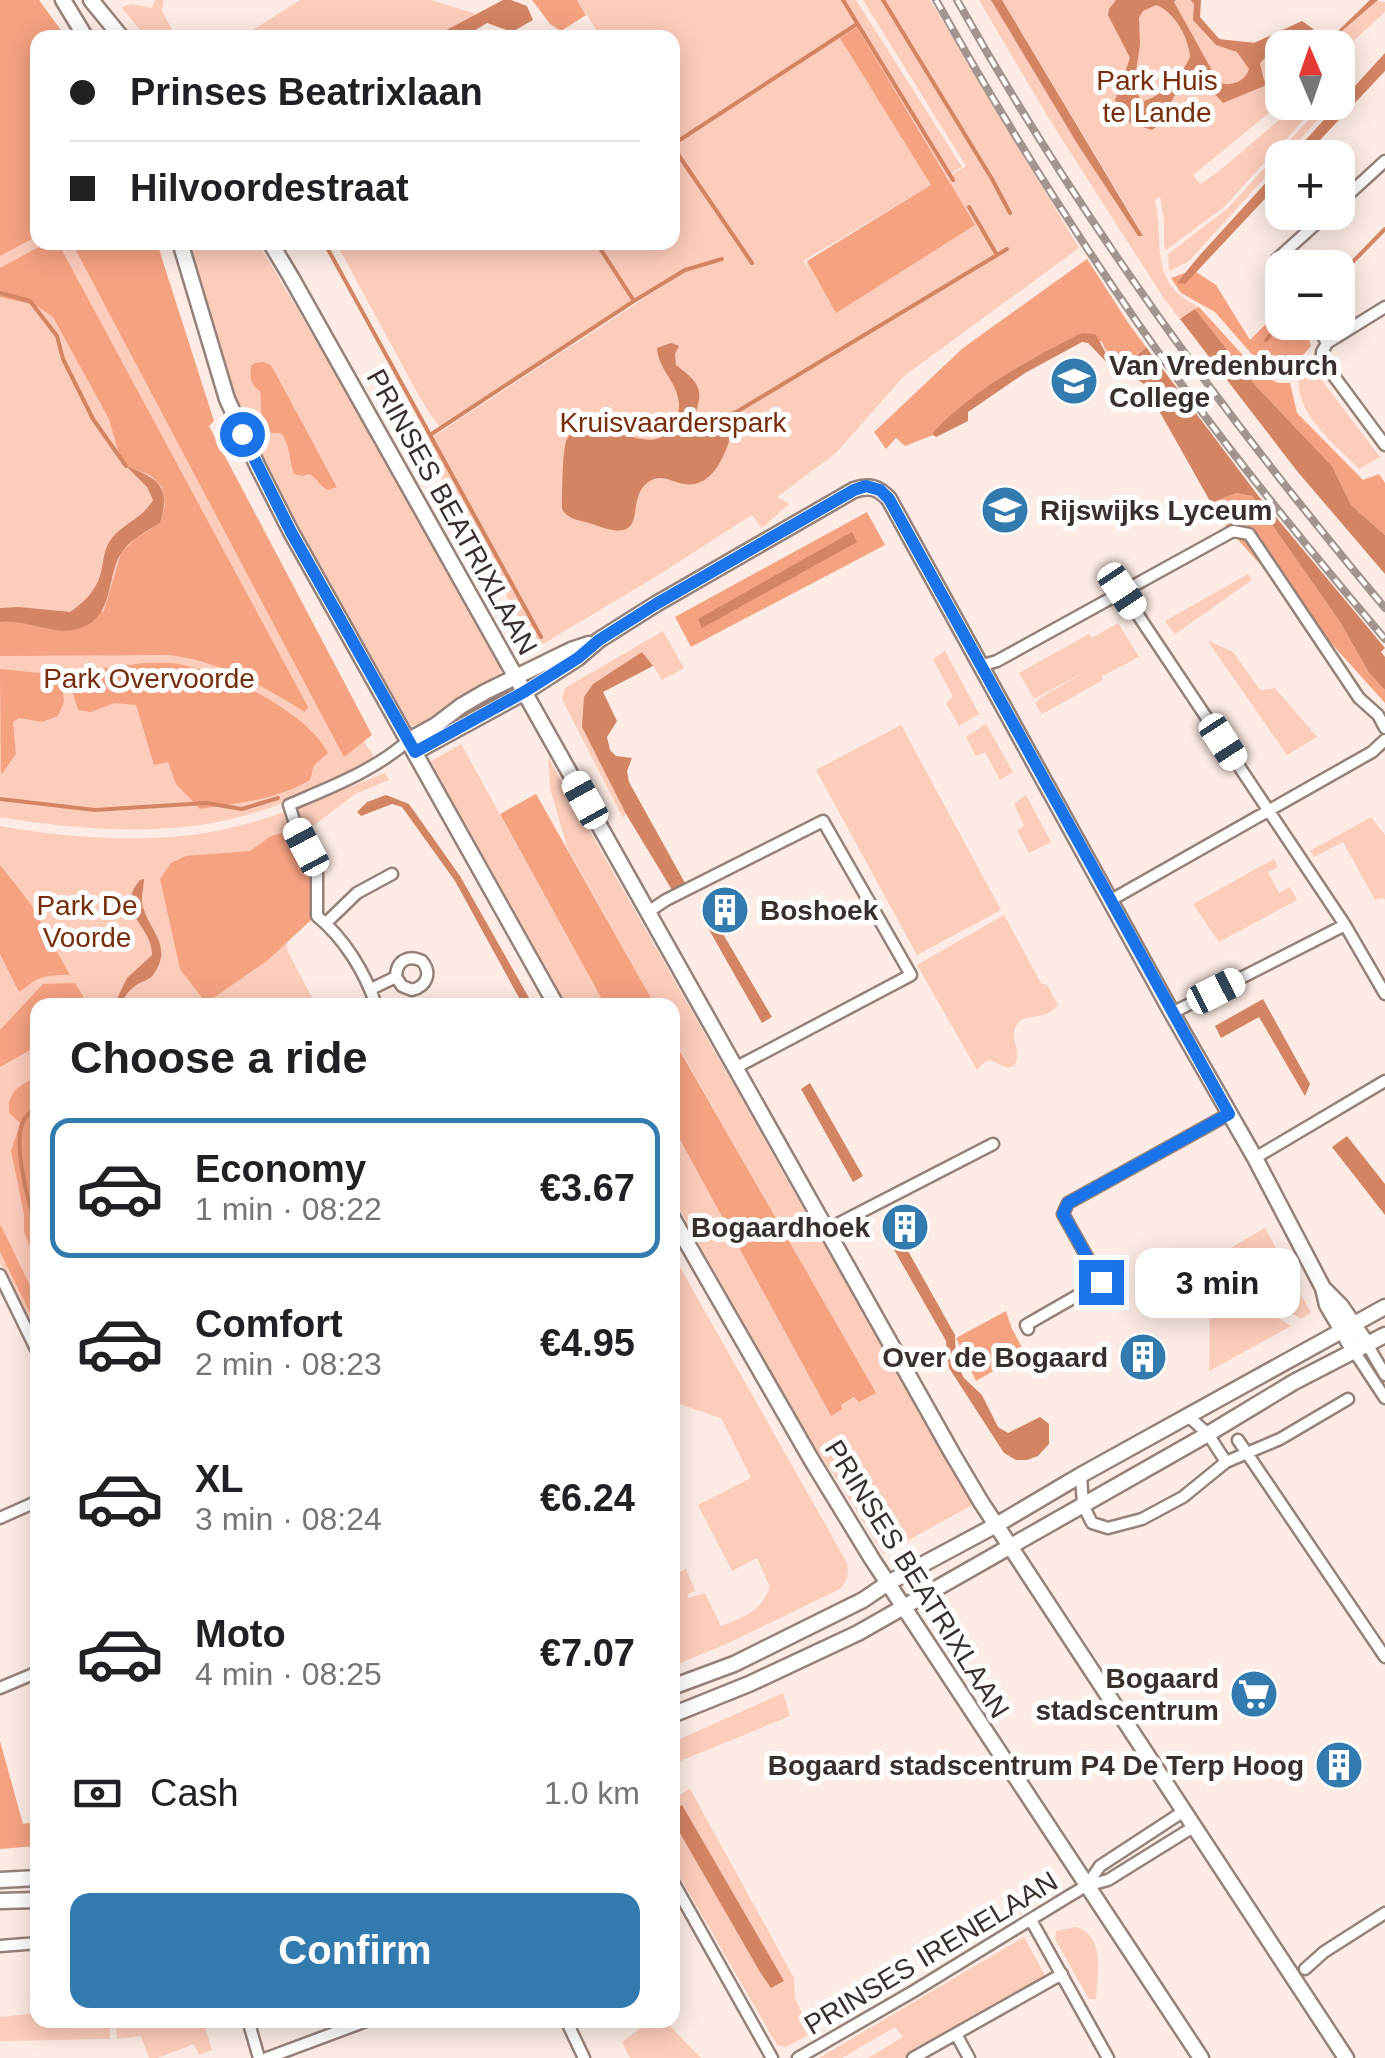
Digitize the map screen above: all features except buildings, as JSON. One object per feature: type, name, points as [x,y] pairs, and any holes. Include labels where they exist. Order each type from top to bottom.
[{"type":"main road","points":[[63,0],[81,30]]},
{"type":"main road","points":[[91,0],[115,30]]},
{"type":"main road","points":[[182,250],[211,350],[242,434],[291,532],[552,998]]},
{"type":"main road","name":"PRINSES BEATRIXLAAN","points":[[275,250],[981,1502],[1346,2058]]},
{"type":"main road","points":[[412,746],[524,692],[599,640],[854,490],[866,486],[880,490],[889,499],[1324,1288],[1341,1306],[1360,1348]]},
{"type":"main road","points":[[412,746],[472,699],[599,640]]},
{"type":"main road","name":"PRINSES BEATRIXLAAN","points":[[680,1230],[811,1459],[903,1608],[1201,2058]]},
{"type":"main road","points":[[680,1684],[734,1664],[864,1600],[1081,1474],[1385,1307]]},
{"type":"main road","points":[[680,1712],[858,1633],[1294,1382],[1385,1335]]},
{"type":"main road","points":[[0,1880],[30,1878]]},
{"type":"main road","points":[[0,1901],[30,1900]]},
{"type":"street","points":[[1355,188],[1385,161]]},
{"type":"street","points":[[1288,250],[1309,230]]},
{"type":"street","points":[[1385,307],[1327,343],[1322,352],[1322,360],[1385,445]]},
{"type":"street","points":[[980,666],[998,661],[1233,531],[1249,534],[1359,698],[1385,728]]},
{"type":"street","points":[[1122,591],[1345,925],[1385,994]]},
{"type":"street","points":[[1111,900],[1372,752],[1385,740]]},
{"type":"street","points":[[373,998],[350,952],[317,916],[317,868],[288,805],[412,746]]},
{"type":"street","points":[[648,912],[823,821],[911,975],[735,1068]]},
{"type":"street","points":[[326,924],[357,892],[392,874]]},
{"type":"street","points":[[1172,1013],[1345,925]]},
{"type":"street","points":[[370,989],[396,977]]},
{"type":"street","points":[[1255,1158],[1385,1081]]},
{"type":"street","points":[[1028,1329],[1026,1326],[1101,1282],[1063,1214],[1068,1203],[1229,1114]]},
{"type":"street","points":[[826,1230],[993,1144]]},
{"type":"street","points":[[0,1275],[30,1337]]},
{"type":"street","points":[[1360,1348],[1385,1375]]},
{"type":"street","points":[[1360,1348],[1385,1398]]},
{"type":"street","points":[[1081,1474],[1083,1505],[1092,1523],[1108,1528],[1125,1524],[1183,1498],[1226,1462],[1280,1438],[1348,1399]]},
{"type":"street","points":[[1188,1416],[1208,1434],[1226,1462]]},
{"type":"street","points":[[1238,1440],[1385,1657]]},
{"type":"street","points":[[0,1518],[30,1505]]},
{"type":"street","points":[[0,1688],[30,1675]]},
{"type":"street","name":"PRINSES IRENELAAN","points":[[1086,1886],[1100,1866],[1184,1811]]},
{"type":"street","name":"PRINSES IRENELAAN","points":[[798,2058],[1086,1886],[1108,1880],[1194,1826]]},
{"type":"street","points":[[680,1894],[772,2058]]},
{"type":"street","points":[[1305,1969],[1324,1952],[1385,1913]]},
{"type":"street","points":[[1031,1920],[1108,2058]]},
{"type":"street","points":[[0,1946],[30,1944]]},
{"type":"street","points":[[913,2058],[1062,1974]]},
{"type":"street","points":[[250,2028],[258,2058]]},
{"type":"street","points":[[267,2058],[348,2028]]},
{"type":"street","points":[[570,2028],[584,2058]]},
{"type":"street","points":[[956,2034],[969,2058]]},
{"type":"green space","name":"Park Overvoorde","points":[[0,0],[30,30],[30,250],[153,250],[190,403],[334,698],[380,765],[261,811],[214,823],[122,829],[0,817]]},
{"type":"green space","points":[[0,0],[39,0],[61,30],[30,30],[30,240],[0,256]]},
{"type":"green space","points":[[155,0],[164,0],[162,11],[172,30],[140,30],[121,7],[131,4],[152,8]]},
{"type":"green space","points":[[300,0],[431,0],[476,14],[446,30],[253,30]]},
{"type":"green space","points":[[532,0],[577,0],[586,15],[563,30],[550,24]]},
{"type":"green space","name":"Kruisvaarderspark","points":[[577,0],[856,0],[962,167],[803,261],[809,270],[806,263],[966,166],[863,0],[930,0],[1079,248],[904,376],[836,453],[777,497],[789,504],[762,528],[752,515],[536,648],[422,444],[686,271],[713,262],[684,269],[633,300],[440,428],[340,250],[680,250],[680,30],[596,30]]},
{"type":"green space","name":"Park Huis te Lande","points":[[979,0],[991,0],[1135,231],[1139,228],[1002,0],[1201,0],[1200,17],[1221,40],[1257,42],[1265,38],[1265,116],[1193,175],[1200,184],[1279,120],[1303,120],[1285,140],[1265,140],[1265,162],[1224,207],[1166,250],[1160,197],[1155,200],[1165,275],[1183,297],[1199,307],[1180,319],[1051,122]]},
{"type":"green space","name":"Park Huis te Lande","points":[[1370,0],[1385,2],[1385,12],[1355,39],[1355,30],[1338,30]]},
{"type":"green space","name":"Park Huis te Lande","points":[[1302,21],[1313,30],[1283,30]]},
{"type":"green space","points":[[857,27],[975,225],[836,313],[807,261],[931,185],[840,38]]},
{"type":"green space","points":[[1308,120],[1317,120],[1299,140],[1290,140]]},
{"type":"green space","points":[[1265,167],[1265,178],[1188,262],[1169,271],[1168,254],[1227,209]]},
{"type":"green space","points":[[33,250],[62,250],[308,707],[305,712],[240,676],[188,658],[0,656],[0,622],[13,620],[51,630],[104,611],[121,553],[160,523],[165,504],[162,487],[150,475],[126,466],[120,458],[109,419],[53,317],[35,305],[0,297],[0,268]]},
{"type":"green space","points":[[76,250],[159,250],[214,421],[209,426],[372,735],[344,757]]},
{"type":"green space","points":[[190,250],[262,250],[371,433],[500,664],[500,683],[425,723],[411,726],[243,424]],"holes":[[[271,366],[337,487],[309,474],[281,433],[262,425],[260,391]]]},
{"type":"green space","points":[[1087,259],[1146,347],[1121,360],[1110,355],[1102,342],[1082,334],[1003,376],[933,435],[905,446],[896,438],[886,449],[874,432],[963,348]]},
{"type":"green space","points":[[1193,270],[1216,285],[1250,340],[1265,325],[1265,340],[1309,340],[1311,346],[1286,374],[1256,359],[1215,312],[1181,293],[1171,278]]},
{"type":"green space","points":[[1199,307],[1260,374],[1278,383],[1290,383],[1297,413],[1363,480],[1379,474],[1385,483],[1385,535],[1351,505],[1332,466],[1256,386],[1195,309]]},
{"type":"green space","points":[[264,362],[271,365],[337,487],[328,490],[309,474],[294,474],[284,437],[262,425],[260,391],[252,383],[251,366]]},
{"type":"green space","points":[[1311,363],[1380,457],[1359,469],[1308,413],[1299,386],[1300,371]]},
{"type":"green space","points":[[1236,493],[1252,496],[1340,622],[1369,673],[1385,690],[1385,703],[1223,523],[1211,503]]},
{"type":"green space","points":[[867,512],[885,545],[691,647],[675,617]]},
{"type":"green space","points":[[1248,574],[1252,580],[1175,634],[1165,621]]},
{"type":"green space","points":[[1118,623],[1139,657],[1042,714],[1035,703],[1040,698],[1088,670],[1034,699],[1019,673],[1089,634],[1092,638]]},
{"type":"green space","points":[[663,631],[684,668],[662,680],[653,665],[593,684],[626,813],[623,818],[562,699],[565,688]]},
{"type":"green space","points":[[1207,640],[1233,652],[1260,690],[1275,688],[1317,737],[1287,755]]},
{"type":"green space","points":[[945,651],[979,714],[959,726],[946,703],[953,697],[933,659]]},
{"type":"green space","points":[[144,663],[183,665],[243,686],[302,723],[328,753],[314,765],[310,780],[297,787],[256,800],[200,809],[176,784],[168,762],[154,765],[136,705],[114,703],[91,712],[78,710],[72,690],[73,672]]},
{"type":"green space","points":[[0,669],[61,675],[64,702],[58,716],[42,722],[19,718],[13,722],[16,754],[1,775]]},
{"type":"green space","points":[[986,724],[1013,772],[1000,780],[985,752],[976,756],[966,737]]},
{"type":"green space","points":[[901,725],[1001,910],[917,955],[816,770]]},
{"type":"green space","points":[[461,744],[601,998],[560,998],[428,763]]},
{"type":"green space","points":[[548,757],[815,1229],[976,1503],[883,1554],[805,1432],[680,1210],[680,1140],[831,1416],[855,1397],[838,1328],[680,1049],[680,998],[651,998],[567,847],[550,788]]},
{"type":"green space","name":"Park De Voorde","points":[[385,773],[389,780],[355,794],[287,846],[287,950],[312,998],[30,998],[30,1321],[0,1263],[0,826],[92,837],[186,836],[264,819]]},
{"type":"green space","points":[[536,794],[651,998],[601,998],[500,814]]},
{"type":"green space","points":[[1026,795],[1051,842],[1029,853],[1017,830],[1024,826],[1014,804]]},
{"type":"green space","points":[[1371,817],[1385,835],[1385,900],[1375,900],[1343,842],[1314,857],[1310,851]]},
{"type":"green space","points":[[293,830],[306,854],[316,879],[311,920],[268,960],[213,998],[202,998],[180,969],[160,879],[171,863],[186,856],[250,851],[271,836]]},
{"type":"green space","points":[[1274,859],[1278,867],[1268,872],[1279,893],[1290,887],[1297,900],[1219,942],[1193,904]]},
{"type":"green space","points":[[0,865],[30,903],[70,975],[42,978],[18,990],[0,954]]},
{"type":"green space","points":[[1004,915],[1041,983],[1047,985],[1058,1005],[1046,1014],[1019,1021],[1014,1036],[1014,1066],[1007,1068],[990,1060],[977,1070],[917,965]]},
{"type":"green space","points":[[75,983],[83,998],[30,998],[30,1050],[0,1067],[0,1030],[43,984]]},
{"type":"green space","points":[[680,1051],[876,1393],[859,1402],[854,1397],[831,1416],[680,1140]]},
{"type":"green space","points":[[30,1080],[30,1247],[24,1232],[11,1151],[20,1123],[9,1113],[9,1107],[21,1085]]},
{"type":"green space","points":[[0,1224],[30,1286],[30,1313],[0,1252]]},
{"type":"green space","points":[[1265,1228],[1311,1313],[1301,1319],[1212,1268],[1215,1257]]},
{"type":"green space","points":[[680,1267],[848,1570],[840,1589],[680,1663],[680,1572],[686,1569],[695,1591],[687,1594],[689,1598],[705,1593],[721,1626],[751,1612],[770,1587],[757,1558],[732,1571],[698,1505],[751,1478],[721,1418],[680,1404]]},
{"type":"green space","points":[[1227,1285],[1291,1326],[1209,1371],[1210,1287]]},
{"type":"green space","points":[[1006,1311],[1025,1353],[976,1381],[956,1338]]},
{"type":"green space","points":[[783,1693],[790,1716],[680,1761],[680,1739]]},
{"type":"green space","points":[[0,1741],[23,1824],[30,1822],[30,1847],[0,1849]]},
{"type":"green space","points":[[690,1789],[794,1978],[795,1999],[812,2033],[786,2047],[777,2045],[680,1877],[680,1795]]},
{"type":"green space","points":[[1076,1927],[1086,1932],[1096,1947],[1096,1999],[1089,1999],[1055,1939],[1056,1931]]},
{"type":"green space","points":[[1024,1937],[1047,1979],[904,2058],[868,2058],[903,2037],[895,2027],[842,2058],[819,2058]]},
{"type":"green space","points":[[30,2014],[30,2028],[110,2028],[110,2039],[0,2041],[0,2017]]},
{"type":"green space","points":[[116,2028],[205,2028],[212,2050],[199,2055],[194,2044],[149,2058],[141,2036],[117,2039]]},
{"type":"green space","points":[[641,2028],[672,2028],[701,2058],[630,2058],[622,2042]]},
{"type":"shaded area","points":[[503,0],[527,6],[533,20],[516,30],[487,23],[476,30],[446,30]]},
{"type":"shaded area","points":[[991,0],[1002,0],[1143,236],[1138,236],[1078,145]]},
{"type":"shaded area","points":[[1116,0],[1176,0],[1219,83],[1237,82],[1249,69],[1237,52],[1216,45],[1193,20],[1191,0],[1201,0],[1200,17],[1219,39],[1254,43],[1265,38],[1265,58],[1260,63],[1265,86],[1223,103],[1200,78],[1193,78],[1177,91],[1159,125],[1152,130],[1130,123],[1115,100],[1130,58],[1108,15]],"holes":[[[1156,5],[1169,13],[1187,42],[1190,57],[1171,84],[1144,101],[1134,85],[1139,18],[1143,11]]]},
{"type":"shaded area","points":[[1370,0],[1378,0],[1343,30],[1339,30]]},
{"type":"shaded area","points":[[1302,21],[1313,30],[1282,30]]},
{"type":"shaded area","points":[[1385,53],[1385,71],[1355,103],[1355,86]]},
{"type":"shaded area","points":[[1324,120],[1339,120],[1320,140],[1306,140]]},
{"type":"shaded area","points":[[1265,184],[1265,199],[1185,284],[1177,283]]},
{"type":"shaded area","points":[[1195,309],[1256,386],[1332,466],[1351,505],[1385,535],[1385,574],[1297,471],[1180,319]]},
{"type":"shaded area","points":[[1082,333],[1095,334],[1108,355],[1118,360],[1133,357],[1146,347],[1260,498],[1385,648],[1381,652],[1385,657],[1385,690],[1369,673],[1340,622],[1252,496],[1236,493],[1211,503],[1144,384],[1124,370],[1110,366],[1088,343],[1082,342],[1025,373],[968,412],[968,421],[933,435],[949,416],[985,388]]},
{"type":"shaded area","points":[[671,343],[679,346],[676,365],[698,388],[699,425],[711,425],[738,411],[720,463],[702,481],[690,484],[661,478],[650,480],[637,500],[634,519],[624,530],[568,516],[562,509],[564,452],[567,439],[576,428],[601,426],[656,439],[674,424],[678,397],[657,348]]},
{"type":"shaded area","points":[[126,466],[160,486],[163,510],[160,523],[122,552],[98,616],[89,624],[67,631],[0,622],[0,608],[70,612],[92,592],[109,542],[153,500],[147,487]]},
{"type":"shaded area","points":[[852,532],[857,542],[702,628],[698,619]]},
{"type":"shaded area","points":[[642,652],[653,666],[603,692],[617,721],[607,737],[616,756],[632,758],[627,771],[629,782],[685,883],[672,890],[626,814],[582,727],[584,697],[593,684]]},
{"type":"shaded area","points":[[386,795],[409,804],[460,876],[529,998],[519,998],[455,881],[402,807],[392,804],[361,816],[357,812],[367,802]]},
{"type":"shaded area","points":[[144,879],[142,903],[160,945],[160,962],[151,977],[124,998],[117,998],[127,978],[152,955],[147,935],[132,910],[133,891]]},
{"type":"shaded area","points":[[713,917],[772,1017],[762,1023],[704,921]]},
{"type":"shaded area","points":[[1263,999],[1310,1084],[1305,1096],[1259,1017],[1221,1038],[1215,1026]]},
{"type":"shaded area","points":[[810,1083],[863,1176],[853,1182],[801,1089]]},
{"type":"shaded area","points":[[1347,1136],[1385,1184],[1385,1215],[1332,1147]]},
{"type":"shaded area","points":[[903,1242],[955,1335],[956,1363],[964,1378],[982,1395],[998,1427],[1008,1433],[1040,1417],[1049,1424],[1049,1444],[1038,1456],[1016,1460],[1004,1453],[949,1368],[946,1341],[893,1248]]},
{"type":"shaded area","points":[[680,1806],[784,1981],[771,1988],[760,1972],[680,1833]]},
{"type":"waterway","points":[[843,0],[953,180]]},
{"type":"waterway","points":[[883,0],[1010,213]]},
{"type":"waterway","points":[[680,140],[857,24]]},
{"type":"waterway","points":[[680,157],[752,263]]},
{"type":"waterway","points":[[969,207],[997,255]]},
{"type":"waterway","points":[[1355,260],[1385,229]]},
{"type":"waterway","points":[[738,411],[1007,249]]},
{"type":"waterway","points":[[328,250],[541,637]]},
{"type":"waterway","points":[[601,250],[634,301]]},
{"type":"waterway","points":[[430,435],[685,270],[722,259]]},
{"type":"waterway","points":[[0,293],[30,301],[57,336],[63,359],[93,419],[126,466]]},
{"type":"waterway","points":[[0,799],[95,810],[206,803],[242,809],[278,798]]},
{"type":"waterway","points":[[30,1113],[21,1128],[20,1142],[30,1207]]},
{"type":"railway","points":[[936,0],[995,102],[1122,300],[1261,489],[1385,639]]},
{"type":"railway","points":[[957,0],[1053,160],[1157,314],[1268,463],[1385,608]]},
{"type":"place","name":"Van Vredenburch College","points":[[1074,381]]},
{"type":"place","name":"Rijswijks Lyceum","points":[[1005,510]]},
{"type":"place","name":"Boshoek","points":[[725,910]]},
{"type":"place","name":"Bogaardhoek","points":[[905,1227]]},
{"type":"place","name":"Over de Bogaard","points":[[1143,1357]]},
{"type":"place","name":"Bogaard stadscentrum","points":[[1254,1694]]},
{"type":"place","name":"Bogaard stadscentrum P4 De Terp Hoog","points":[[1339,1765]]},
{"type":"route","points":[[242,434],[291,532],[415,752],[524,692],[656,604],[854,490],[866,486],[880,490],[889,499],[1229,1114],[1068,1203],[1063,1214],[1101,1282]]}]
